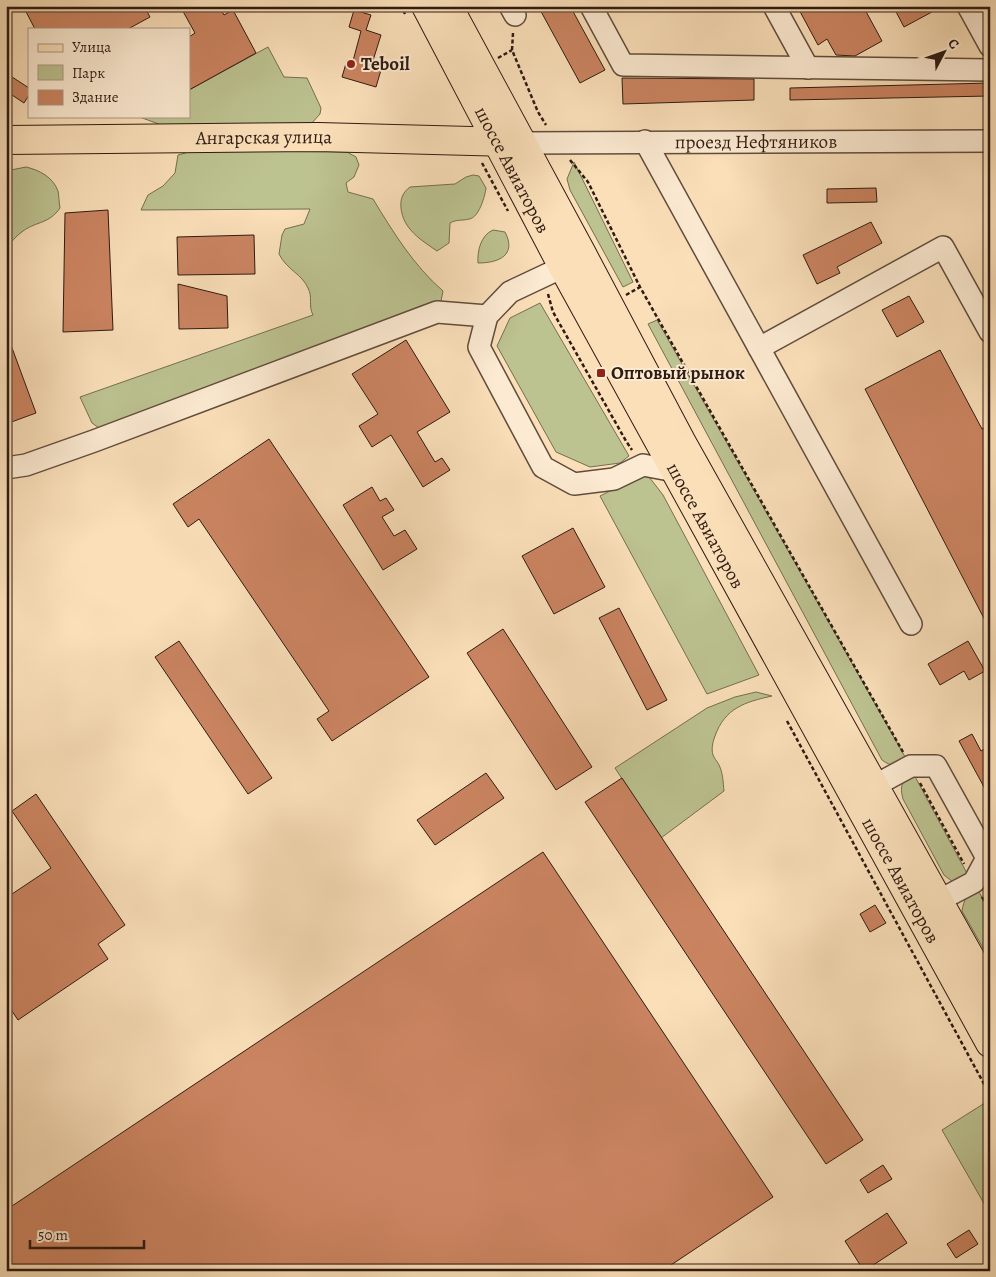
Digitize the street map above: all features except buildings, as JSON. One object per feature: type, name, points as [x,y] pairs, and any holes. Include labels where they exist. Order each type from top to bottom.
[{"type":"main road","name":"шоссе Авиаторов","points":[[426,6],[508,142],[582,254],[681,441],[990,994]]},
{"type":"main road","name":"шоссе Авиаторов","points":[[448,6],[562,267],[990,1043]]},
{"type":"main road","name":"Ангарская улица","points":[[6,140],[318,137],[508,142]]},
{"type":"street","points":[[591,6],[623,65],[990,70]]},
{"type":"street","points":[[774,6],[808,68]]},
{"type":"street","points":[[968,6],[990,46]]},
{"type":"street","points":[[645,141],[911,624]]},
{"type":"street","name":"проезд Нефтяников","points":[[508,142],[990,141]]},
{"type":"street","points":[[758,348],[943,247],[990,332]]},
{"type":"street","points":[[562,267],[510,292],[487,316],[479,347],[543,467],[574,484],[614,479],[643,465],[675,471]]},
{"type":"street","points":[[6,468],[26,466],[437,312],[487,316]]},
{"type":"street","points":[[874,786],[911,766],[936,766],[987,858],[974,882],[938,901]]},
{"type":"path","points":[[512,11],[512,50],[538,112],[556,142],[588,182],[640,287],[911,766],[990,911]]},
{"type":"path","points":[[624,297],[640,287]]},
{"type":"path","points":[[783,714],[990,1095]]},
{"type":"green space","points":[[268,47],[284,77],[307,78],[321,108],[320,114],[311,124],[164,126],[142,118],[190,118],[190,89]]},
{"type":"green space","points":[[196,150],[347,152],[356,157],[359,165],[354,177],[346,183],[348,192],[373,199],[413,260],[443,291],[440,306],[102,430],[92,423],[80,397],[313,315],[309,291],[305,283],[279,254],[282,235],[285,229],[304,224],[310,209],[141,210],[148,195],[163,186],[175,173],[178,155]]},
{"type":"green space","points":[[574,162],[633,282],[623,287],[570,190],[567,179]]},
{"type":"green space","points":[[26,167],[41,172],[53,182],[58,191],[60,208],[52,217],[20,233],[6,249],[6,171]]},
{"type":"green space","points":[[473,175],[479,176],[486,188],[481,206],[473,218],[450,223],[449,243],[437,251],[425,243],[405,222],[401,208],[402,196],[410,187],[455,184]]},
{"type":"green space","points":[[493,230],[505,232],[509,247],[507,252],[499,259],[478,263],[478,253],[483,239]]},
{"type":"green space","points":[[540,303],[629,456],[620,463],[590,467],[556,452],[497,346],[510,318]]},
{"type":"green space","points":[[657,320],[908,762],[894,765],[882,760],[648,324]]},
{"type":"green space","points":[[646,473],[663,495],[759,675],[707,694],[600,496]]},
{"type":"green space","points":[[756,692],[772,696],[745,704],[730,713],[719,726],[714,738],[712,753],[721,771],[724,791],[661,838],[615,768],[707,708],[735,697]]},
{"type":"green space","points":[[912,771],[970,879],[953,882],[944,875],[903,799],[901,790],[903,783]]},
{"type":"green space","points":[[977,888],[990,913],[990,960],[962,911],[966,898]]},
{"type":"green space","points":[[988,1101],[990,1104],[990,1214],[942,1130]]},
{"type":"place","name":"Teboil","points":[[351,64]]},
{"type":"place","name":"Оптовый рынок","points":[[601,373]]}]
